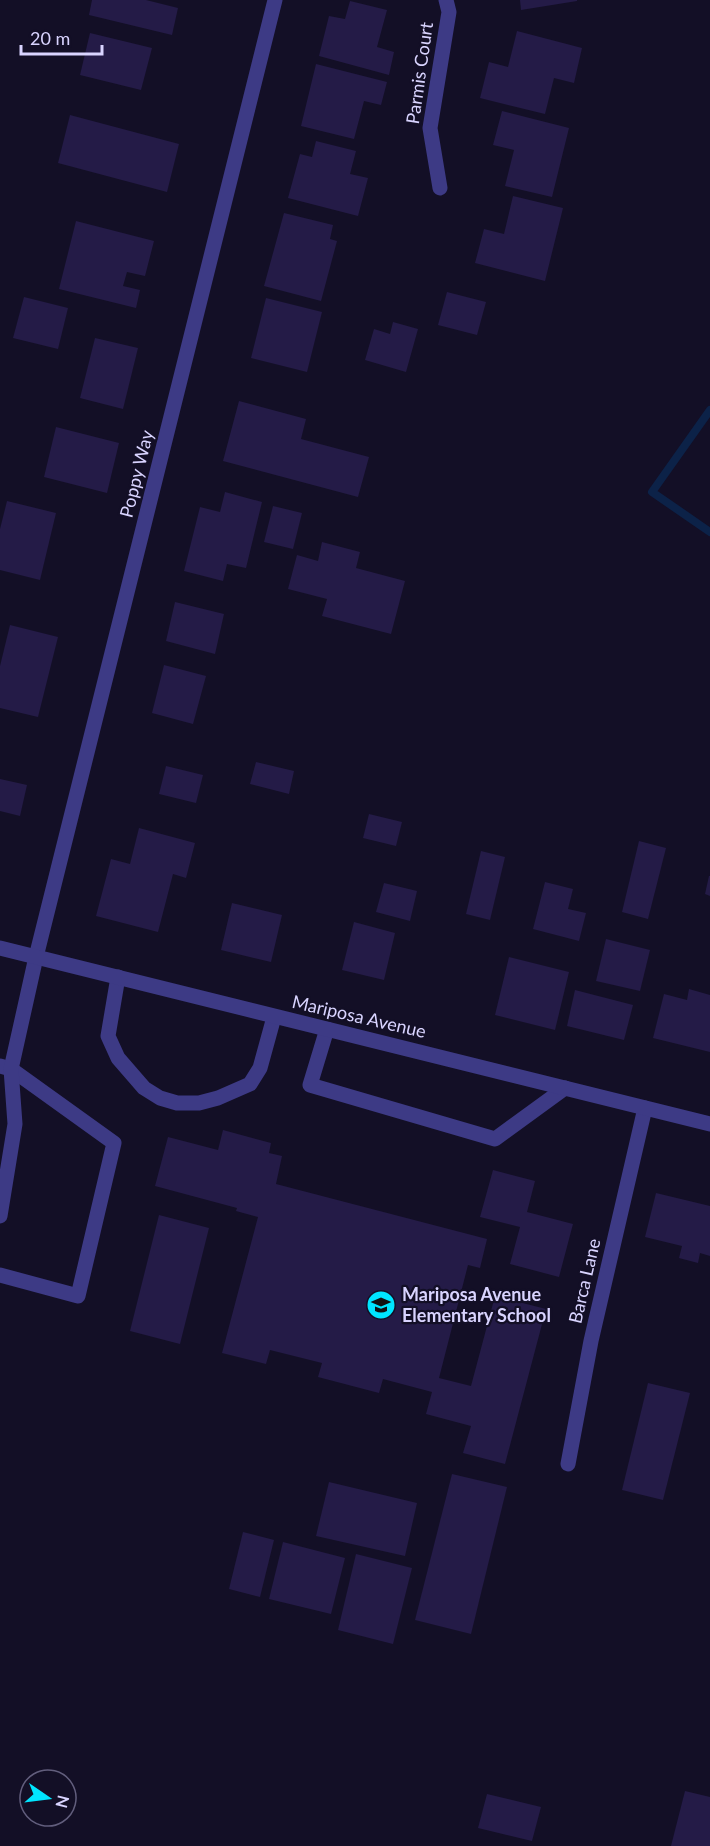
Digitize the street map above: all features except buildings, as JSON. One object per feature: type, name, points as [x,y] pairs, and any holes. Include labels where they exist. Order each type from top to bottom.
[{"type":"street","name":"Poppy Way","points":[[0,1216],[5,1145],[15,1124],[5,1067],[36,957],[275,0]]},
{"type":"street","name":"Parmis Court","points":[[440,188],[430,128],[449,12],[446,0]]},
{"type":"street","name":"Mariposa Avenue","points":[[0,948],[710,1124]]},
{"type":"street","points":[[118,977],[108,1036],[118,1058],[144,1088],[160,1098],[177,1103],[199,1103],[218,1098],[250,1084],[260,1068],[274,1017]]},
{"type":"street","points":[[327,1029],[310,1085],[495,1138],[565,1088]]},
{"type":"street","points":[[0,1275],[78,1296],[114,1143],[5,1067]]},
{"type":"street","name":"Barca Lane","points":[[568,1464],[591,1341],[645,1108]]},
{"type":"waterway","points":[[710,410],[652,492],[710,532]]},
{"type":"place","name":"Mariposa Avenue Elementary School","points":[[381,1305]]}]
